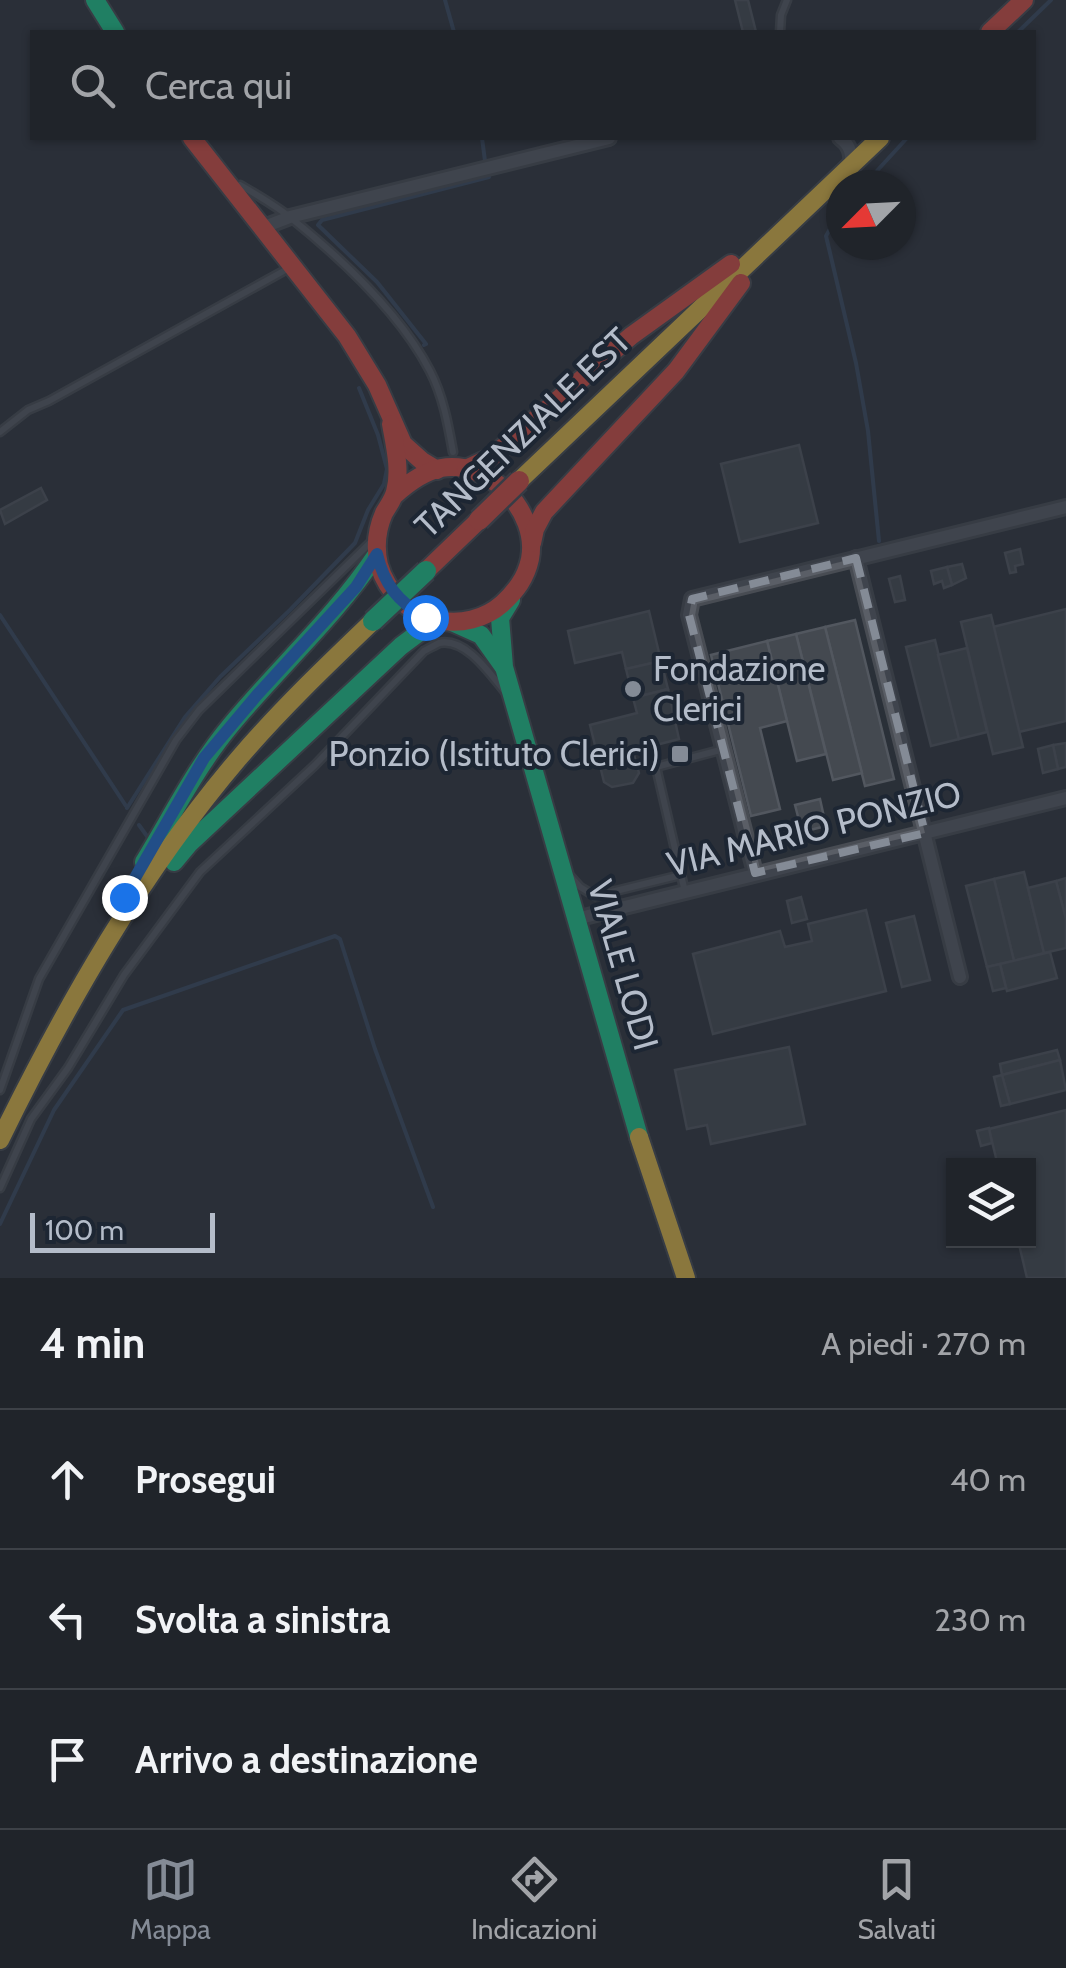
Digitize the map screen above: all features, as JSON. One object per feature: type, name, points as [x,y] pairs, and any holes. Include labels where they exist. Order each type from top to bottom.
[{"type":"main road","points":[[95,0],[114,30]]},
{"type":"main road","points":[[992,30],[1024,0]]},
{"type":"main road","points":[[194,140],[351,338],[378,387],[391,424],[398,462],[395,495]]},
{"type":"main road","name":"TANGENZIALE EST","points":[[0,1140],[110,933],[235,763],[282,710],[878,140]]},
{"type":"main road","points":[[36,1066],[51,1018],[204,758],[356,587],[377,545],[383,514],[395,495],[414,479],[460,460],[492,456],[631,336],[736,262],[760,251]]},
{"type":"main road","points":[[36,1066],[63,1035],[139,905],[189,844],[401,646],[426,628],[472,620],[506,602],[519,587],[528,567],[535,528],[544,512],[676,371],[760,251]]},
{"type":"main road","points":[[391,424],[405,449],[437,470]]},
{"type":"main road","points":[[460,460],[512,495],[529,528],[531,546]]},
{"type":"main road","points":[[377,545],[388,586],[398,598],[425,617],[448,622]]},
{"type":"main road","name":"VIALE LODI","points":[[519,587],[500,618],[504,667],[650,1173],[686,1278]]},
{"type":"main road","name":"VIALE LODI","points":[[448,622],[480,634],[504,667]]},
{"type":"street","points":[[264,227],[290,217],[601,140]]},
{"type":"street","points":[[843,140],[851,151],[851,166]]},
{"type":"street","points":[[755,873],[689,615],[692,599],[1066,507]]},
{"type":"street","points":[[856,558],[960,977]]},
{"type":"street","name":"VIA MARIO PONZIO","points":[[576,918],[1066,798]]},
{"type":"lane","points":[[780,30],[787,0]]},
{"type":"lane","points":[[216,169],[290,217],[357,277],[399,323],[430,371],[460,460]]},
{"type":"lane","points":[[0,432],[28,410],[49,402],[294,265]]},
{"type":"lane","points":[[0,1090],[38,979],[176,740],[199,710],[377,545]]},
{"type":"lane","points":[[438,643],[448,622]]},
{"type":"lane","points":[[0,1188],[31,1120],[68,1068],[124,975],[200,872],[316,765],[424,651],[438,643],[468,651],[515,706]]},
{"type":"lane","points":[[685,892],[656,767],[725,749]]},
{"type":"lane","points":[[561,865],[580,887],[594,896],[681,875]]},
{"type":"highlighted area","points":[[856,558],[925,833],[755,873],[689,615],[692,599]]},
{"type":"building","points":[[735,0],[748,0],[756,30],[742,30]]},
{"type":"building","points":[[799,445],[818,523],[740,542],[721,464]]},
{"type":"building","points":[[41,488],[47,500],[5,524],[0,510]]},
{"type":"building","points":[[1020,549],[1023,564],[1010,573],[1005,553]]},
{"type":"building","points":[[962,564],[966,578],[952,585],[947,567]]},
{"type":"building","points":[[947,567],[952,585],[944,588],[942,581],[934,584],[931,571]]},
{"type":"building","points":[[900,576],[905,600],[895,602],[889,579]]},
{"type":"building","points":[[1066,609],[1066,721],[1019,732],[993,627]]},
{"type":"building","points":[[649,611],[661,661],[626,669],[622,652],[575,663],[568,631]]},
{"type":"building","points":[[991,615],[1023,747],[993,754],[961,622]]},
{"type":"building","points":[[855,620],[894,779],[865,786],[825,627]]},
{"type":"building","points":[[825,627],[862,773],[833,780],[796,634]]},
{"type":"building","points":[[796,634],[826,754],[797,761],[767,641]]},
{"type":"building","points":[[935,640],[959,739],[931,746],[906,647]]},
{"type":"building","points":[[767,641],[787,721],[760,728],[780,809],[751,816],[711,655]]},
{"type":"building","points":[[967,648],[987,732],[959,739],[938,655]]},
{"type":"building","points":[[661,661],[668,689],[633,698],[626,669]]},
{"type":"building","points":[[668,689],[679,739],[633,751],[639,773],[633,783],[612,787],[604,782],[590,725],[637,713],[633,698]]},
{"type":"building","points":[[1066,743],[1066,767],[1058,769],[1053,745]]},
{"type":"building","points":[[1053,745],[1058,769],[1043,773],[1038,749]]},
{"type":"building","points":[[820,799],[826,826],[802,832],[795,805]]},
{"type":"building","points":[[1024,872],[1044,953],[1014,961],[994,879]]},
{"type":"building","points":[[1066,878],[1066,919],[1056,881]]},
{"type":"building","points":[[994,879],[1014,961],[987,967],[966,886]]},
{"type":"building","points":[[1056,881],[1066,919],[1066,948],[1044,953],[1028,888]]},
{"type":"building","points":[[801,897],[807,919],[792,923],[787,901]]},
{"type":"building","points":[[866,910],[886,991],[713,1034],[693,954],[780,931],[785,947],[812,941],[808,924]]},
{"type":"building","points":[[914,916],[930,980],[902,987],[886,923]]},
{"type":"building","points":[[1050,952],[1057,978],[1007,991],[1000,964]]},
{"type":"building","points":[[1000,964],[1006,988],[993,991],[987,967]]},
{"type":"building","points":[[789,1047],[805,1124],[711,1144],[707,1125],[687,1129],[675,1070]]},
{"type":"building","points":[[1057,1050],[1060,1060],[1002,1075],[1000,1064]]},
{"type":"building","points":[[1060,1060],[1066,1090],[1010,1104],[1002,1075]]},
{"type":"building","points":[[1002,1075],[1010,1104],[1001,1106],[994,1077]]},
{"type":"building","points":[[1066,1110],[1066,1278],[1027,1278],[1020,1248],[1036,1248],[1036,1158],[996,1158],[989,1129]]},
{"type":"building","points":[[989,1128],[992,1143],[981,1146],[977,1131]]},
{"type":"waterway","points":[[445,0],[453,30]]},
{"type":"waterway","points":[[1020,30],[1051,0]]},
{"type":"waterway","points":[[482,140],[485,161]]},
{"type":"waterway","points":[[878,170],[905,140]]},
{"type":"waterway","points":[[424,345],[377,282],[318,225],[322,220],[489,177]]},
{"type":"waterway","points":[[832,260],[868,431],[879,541]]},
{"type":"waterway","points":[[127,808],[185,717],[355,543],[384,484],[387,469],[359,388]]},
{"type":"waterway","points":[[0,615],[126,806]]},
{"type":"waterway","points":[[139,825],[149,839]]},
{"type":"waterway","points":[[0,1224],[54,1110],[123,1010],[335,936],[340,939],[433,1207]]},
{"type":"traffic: fast","points":[[95,0],[114,30]]},
{"type":"traffic: fast","points":[[144,862],[218,741],[343,599],[377,554]]},
{"type":"traffic: fast","points":[[373,621],[426,571]]},
{"type":"traffic: fast","points":[[511,600],[500,618],[504,667],[639,1137]]},
{"type":"traffic: fast","points":[[174,862],[401,646],[441,621]]},
{"type":"traffic: fast","points":[[452,622],[481,635],[503,666]]},
{"type":"traffic: slow","points":[[519,481],[878,140]]},
{"type":"traffic: slow","points":[[0,1140],[79,990],[170,847],[255,740],[373,621]]},
{"type":"traffic: slow","points":[[639,1137],[686,1278]]},
{"type":"traffic: jam","points":[[992,30],[1024,0]]},
{"type":"traffic: jam","points":[[194,140],[347,336],[377,385],[403,444],[437,470]]},
{"type":"traffic: jam","points":[[466,469],[492,457],[631,336],[731,264]]},
{"type":"traffic: jam","points":[[532,543],[544,512],[676,371],[741,283]]},
{"type":"traffic: jam","points":[[391,424],[397,484],[382,519],[377,545],[379,565],[394,593],[418,613],[455,622],[488,614],[516,589],[528,566],[531,541],[518,507],[493,480],[459,467],[441,468],[416,478],[395,495]]},
{"type":"traffic: jam","points":[[479,520],[519,481]]},
{"type":"traffic: jam","points":[[426,571],[479,520]]},
{"type":"place","name":"Fondazione Clerici","points":[[633,689]]},
{"type":"place","name":"Ponzio (Istituto Clerici)","points":[[680,754]]},
{"type":"route","points":[[124,897],[204,758],[356,587],[377,554],[388,586],[425,617]]}]
